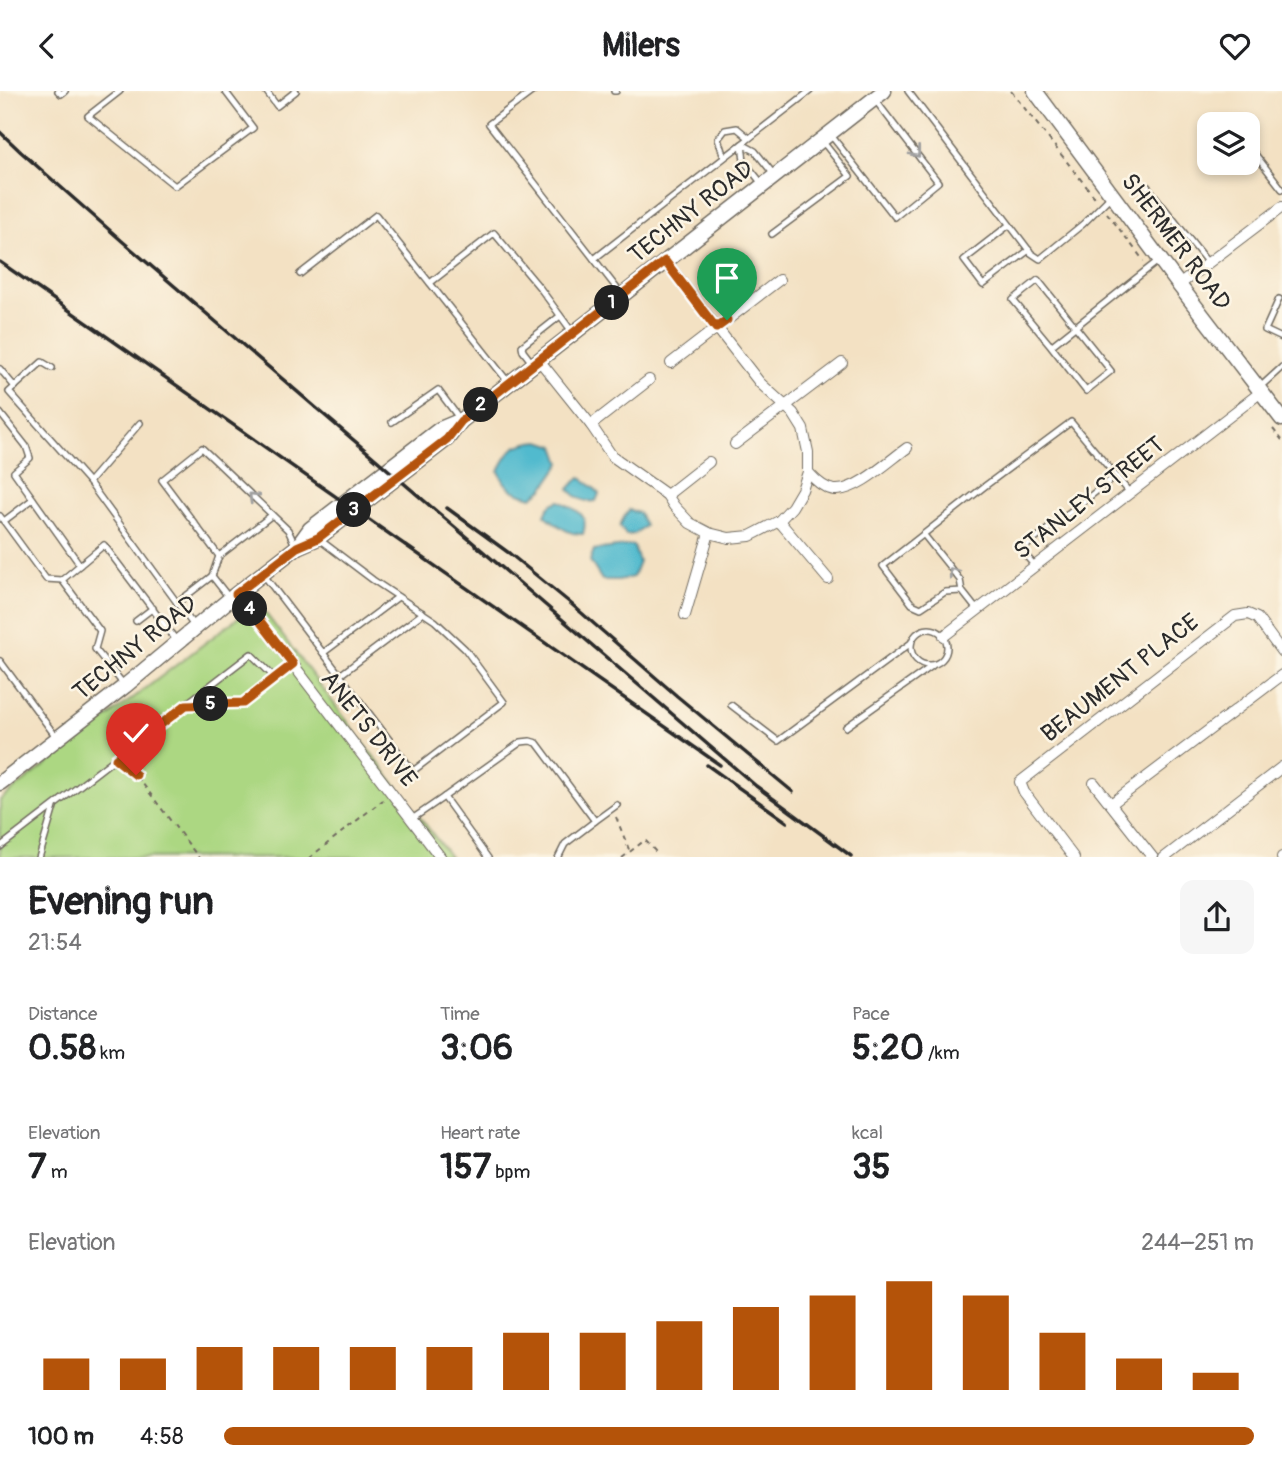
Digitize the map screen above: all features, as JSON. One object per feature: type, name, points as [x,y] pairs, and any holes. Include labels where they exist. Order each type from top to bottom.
[{"type":"main road","name":"SHERMER ROAD","points":[[1035,91],[1282,419]]},
{"type":"main road","name":"TECHNY ROAD","points":[[0,783],[297,547],[318,538],[447,439],[461,421],[879,95]]},
{"type":"main road","name":"TECHNY ROAD","points":[[297,547],[310,529],[440,429],[461,421]]},
{"type":"street","points":[[1179,285],[1282,207]]},
{"type":"street","points":[[536,362],[591,425],[612,456],[667,495],[690,523],[709,533],[729,538],[750,536],[779,521],[792,507],[808,473],[808,452],[803,429],[786,406],[760,383],[665,261]]},
{"type":"street","points":[[671,363],[779,279]]},
{"type":"street","points":[[735,445],[842,363]]},
{"type":"street","points":[[591,425],[649,380]]},
{"type":"street","name":"STANLEY STREET","points":[[944,636],[1260,391]]},
{"type":"street","points":[[808,473],[820,484],[836,490],[853,487],[907,448]]},
{"type":"street","points":[[667,495],[709,462]]},
{"type":"street","points":[[779,521],[828,579]]},
{"type":"street","points":[[685,615],[709,533]]},
{"type":"street","name":"ANETS DRIVE","points":[[233,597],[253,612],[441,857]]},
{"type":"street","name":"BEAUMENT PLACE","points":[[1074,857],[1024,792],[1020,782],[1235,616],[1248,614],[1257,618],[1282,652]]},
{"type":"street","points":[[1111,804],[1282,675]]},
{"type":"street","points":[[1164,857],[1282,767]]},
{"type":"street","points":[[1094,783],[1153,857]]},
{"type":"lane","points":[[58,91],[61,94],[65,91]]},
{"type":"lane","points":[[120,91],[88,116],[175,186],[253,128],[225,91]]},
{"type":"lane","points":[[265,91],[277,106],[296,91]]},
{"type":"lane","points":[[533,91],[489,124],[622,295]]},
{"type":"lane","points":[[594,259],[810,91]]},
{"type":"lane","points":[[908,91],[1036,258],[1040,259],[1083,224],[1113,195]]},
{"type":"lane","points":[[826,136],[895,217],[938,182],[879,95]]},
{"type":"lane","points":[[724,157],[718,139],[725,130],[737,128],[749,138]]},
{"type":"lane","points":[[772,235],[850,176],[826,136]]},
{"type":"lane","points":[[742,144],[755,151],[775,176]]},
{"type":"lane","points":[[742,144],[744,161],[763,185]]},
{"type":"lane","points":[[1260,161],[1282,189]]},
{"type":"lane","points":[[1147,186],[1208,263]]},
{"type":"lane","points":[[300,274],[376,215],[509,383]]},
{"type":"lane","points":[[1009,225],[964,260],[983,285],[1029,250]]},
{"type":"lane","points":[[430,283],[494,233],[573,333]]},
{"type":"lane","points":[[1051,347],[1160,259]]},
{"type":"lane","points":[[1038,280],[1111,371],[1086,391],[1051,347],[1013,300],[1038,280]]},
{"type":"lane","points":[[1279,299],[1265,330],[1282,338]]},
{"type":"lane","points":[[536,362],[523,351],[522,346],[560,316]]},
{"type":"lane","points":[[52,369],[42,362],[9,392],[89,482],[196,629]]},
{"type":"lane","points":[[1260,391],[1282,367]]},
{"type":"lane","points":[[0,369],[15,387]]},
{"type":"lane","points":[[391,422],[438,390],[461,421]]},
{"type":"lane","points":[[0,414],[26,446],[30,458],[14,472],[80,565]]},
{"type":"lane","points":[[962,591],[945,592],[921,608],[912,604],[883,566],[1071,422],[1130,493]]},
{"type":"lane","points":[[89,482],[140,423]]},
{"type":"lane","points":[[219,556],[162,480],[202,448],[288,530],[297,547]]},
{"type":"lane","points":[[1035,566],[1021,550],[1116,476]]},
{"type":"lane","points":[[33,499],[2,518],[46,579],[62,580],[104,545],[178,643]]},
{"type":"lane","points":[[177,603],[212,576],[219,556],[272,515]]},
{"type":"lane","points":[[924,535],[960,580],[962,591],[977,610]]},
{"type":"lane","points":[[262,574],[413,771],[504,702],[465,649],[435,621],[373,580],[318,538]]},
{"type":"lane","points":[[212,576],[233,597]]},
{"type":"lane","points":[[62,580],[100,631],[95,649],[125,686]]},
{"type":"lane","points":[[323,653],[398,597]]},
{"type":"lane","points":[[136,621],[153,608]]},
{"type":"lane","points":[[340,675],[423,613]]},
{"type":"lane","points":[[731,705],[778,741],[911,643],[917,633],[934,629],[944,636],[946,652],[939,661],[846,727]]},
{"type":"lane","points":[[911,643],[913,655],[917,660],[934,664]]},
{"type":"lane","points":[[0,847],[251,654],[275,678]]},
{"type":"lane","points":[[0,661],[57,738]]},
{"type":"lane","points":[[186,705],[243,703],[293,664]]},
{"type":"lane","points":[[412,819],[521,742],[530,741],[537,743],[595,821]]},
{"type":"lane","points":[[444,797],[488,857]]},
{"type":"lane","points":[[39,857],[54,806]]},
{"type":"lane","points":[[558,857],[565,844],[615,807]]},
{"type":"path","points":[[116,759],[136,775],[199,857]]},
{"type":"path","points":[[309,857],[392,793]]},
{"type":"path","points":[[615,807],[630,852]]},
{"type":"path","points":[[622,857],[645,840],[656,852]]},
{"type":"green space","points":[[257,602],[450,857],[0,857],[0,800]]},
{"type":"water","points":[[540,441],[555,446],[561,463],[543,489],[532,497],[511,489],[499,471],[506,457],[514,449],[524,443]]},
{"type":"water","points":[[580,477],[599,494],[596,501],[581,499],[569,489]]},
{"type":"water","points":[[560,501],[583,517],[583,534],[567,531],[545,515],[550,506]]},
{"type":"water","points":[[629,510],[639,513],[645,526],[634,534],[626,535],[620,526]]},
{"type":"water","points":[[633,545],[639,562],[633,577],[602,580],[590,561],[594,550]]},
{"type":"railway","points":[[0,132],[122,241],[756,786],[851,856]]},
{"type":"railway","points":[[0,262],[720,765]]},
{"type":"railway","points":[[447,508],[509,553],[569,602],[793,792]]},
{"type":"railway","points":[[707,765],[787,822]]},
{"type":"route","points":[[136,775],[116,759],[186,705],[243,703],[293,664],[236,594],[297,547],[318,538],[447,439],[461,421],[665,261],[716,328],[727,320]]}]
